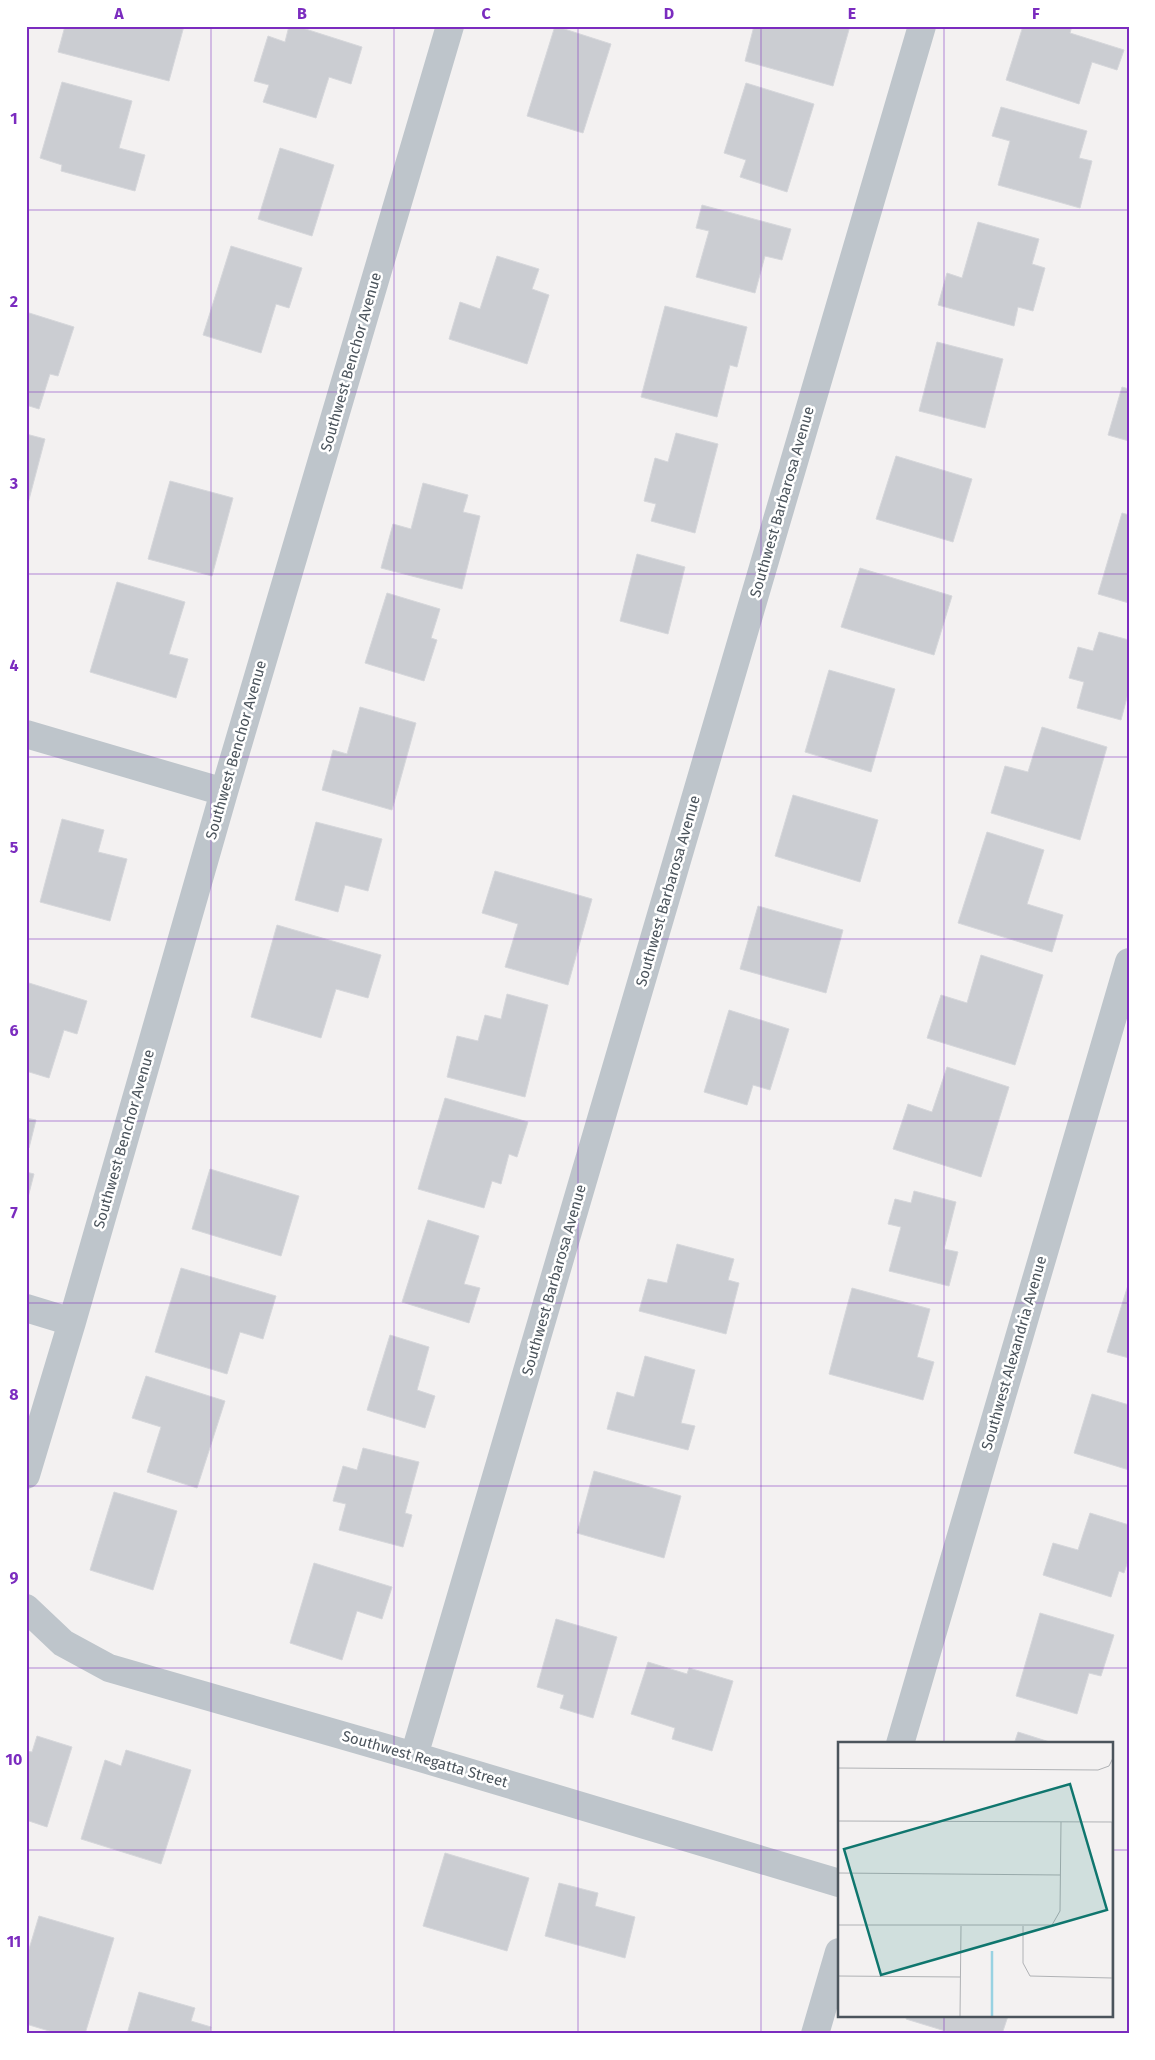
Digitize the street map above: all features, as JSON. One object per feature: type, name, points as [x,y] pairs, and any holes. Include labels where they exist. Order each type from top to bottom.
[{"type":"street","name":"Southwest Benchor Avenue","points":[[26,1475],[72,1322],[224,792],[450,26]]},
{"type":"street","name":"Southwest Barbarosa Avenue","points":[[414,1756],[922,26]]},
{"type":"street","points":[[26,734],[224,792]]},
{"type":"street","name":"Southwest Alexandria Avenue","points":[[901,1742],[1129,962]]},
{"type":"street","points":[[26,1308],[72,1322]]},
{"type":"street","name":"Southwest Regatta Street","points":[[26,1608],[64,1643],[109,1668],[414,1756],[838,1883]]},
{"type":"street","points":[[815,2034],[838,1955]]},
{"type":"building","points":[[65,26],[184,26],[169,81],[58,52]]},
{"type":"building","points":[[289,26],[296,26],[362,47],[351,84],[329,77],[316,118],[263,102],[269,85],[254,81],[268,36],[285,42]]},
{"type":"building","points":[[555,26],[611,44],[583,133],[527,116]]},
{"type":"building","points":[[754,26],[850,26],[833,86],[745,61]]},
{"type":"building","points":[[1023,26],[1072,26],[1070,33],[1124,50],[1117,70],[1092,62],[1079,104],[1006,80]]},
{"type":"building","points":[[62,82],[132,101],[119,148],[145,155],[135,191],[61,171],[62,165],[40,158]]},
{"type":"building","points":[[746,83],[814,104],[787,192],[740,177],[746,160],[724,153]]},
{"type":"building","points":[[1001,107],[1087,131],[1079,158],[1092,161],[1080,208],[998,185],[1010,141],[992,136]]},
{"type":"building","points":[[280,148],[334,165],[312,236],[258,219]]},
{"type":"building","points":[[702,205],[791,229],[782,260],[765,256],[755,293],[696,277],[709,231],[696,228]]},
{"type":"building","points":[[978,222],[1039,239],[1032,264],[1045,268],[1033,311],[1018,307],[1014,326],[938,305],[947,273],[962,278]]},
{"type":"building","points":[[231,246],[302,268],[289,308],[276,304],[261,353],[203,335]]},
{"type":"building","points":[[497,256],[539,269],[532,289],[549,295],[527,364],[449,339],[460,302],[480,309]]},
{"type":"building","points":[[665,306],[747,327],[737,367],[730,365],[717,417],[641,397]]},
{"type":"building","points":[[26,312],[74,327],[58,376],[50,374],[39,409],[26,405]]},
{"type":"building","points":[[937,342],[1003,359],[985,428],[919,411]]},
{"type":"building","points":[[1122,387],[1129,389],[1129,441],[1108,435]]},
{"type":"building","points":[[676,433],[718,444],[695,533],[651,521],[656,504],[644,501],[655,458],[668,462]]},
{"type":"building","points":[[26,434],[45,439],[26,511]]},
{"type":"building","points":[[896,456],[972,479],[953,542],[876,519]]},
{"type":"building","points":[[170,481],[233,498],[212,576],[148,559]]},
{"type":"building","points":[[423,483],[468,495],[463,512],[480,516],[462,589],[381,568],[393,524],[411,529]]},
{"type":"building","points":[[1122,513],[1129,515],[1129,603],[1098,594]]},
{"type":"building","points":[[637,554],[685,567],[668,634],[620,621]]},
{"type":"building","points":[[860,568],[952,596],[934,655],[841,627]]},
{"type":"building","points":[[117,582],[185,602],[169,654],[188,659],[176,698],[90,672]]},
{"type":"building","points":[[387,593],[440,609],[431,638],[437,640],[424,681],[365,663]]},
{"type":"building","points":[[1099,632],[1129,640],[1129,690],[1121,720],[1077,708],[1084,682],[1069,678],[1078,647],[1093,651]]},
{"type":"building","points":[[829,670],[895,689],[871,772],[805,752]]},
{"type":"building","points":[[360,707],[416,723],[392,810],[322,790],[333,750],[347,754]]},
{"type":"building","points":[[1042,727],[1107,747],[1080,840],[991,813],[1005,766],[1028,772]]},
{"type":"building","points":[[793,795],[878,820],[860,882],[775,856]]},
{"type":"building","points":[[62,819],[104,830],[98,852],[127,859],[110,921],[40,902]]},
{"type":"building","points":[[316,822],[382,839],[368,891],[345,885],[338,912],[295,900]]},
{"type":"building","points":[[987,832],[1044,850],[1027,904],[1063,915],[1052,952],[958,923]]},
{"type":"building","points":[[495,871],[592,899],[568,985],[505,967],[518,924],[482,913]]},
{"type":"building","points":[[758,906],[843,930],[826,993],[740,969]]},
{"type":"building","points":[[277,925],[381,955],[368,998],[336,989],[321,1038],[251,1017]]},
{"type":"building","points":[[981,955],[1043,975],[1015,1065],[927,1038],[941,995],[967,1003]]},
{"type":"building","points":[[29,983],[87,1001],[77,1034],[64,1030],[49,1078],[26,1071],[26,994]]},
{"type":"building","points":[[507,994],[548,1005],[525,1097],[447,1077],[457,1036],[478,1041],[485,1015],[501,1019]]},
{"type":"building","points":[[729,1010],[789,1029],[770,1090],[753,1085],[747,1105],[704,1092]]},
{"type":"building","points":[[947,1067],[1009,1087],[981,1177],[893,1149],[908,1104],[932,1112]]},
{"type":"building","points":[[445,1098],[528,1122],[517,1157],[509,1154],[501,1184],[492,1181],[484,1208],[418,1189]]},
{"type":"building","points":[[26,1118],[36,1120],[29,1148],[26,1147]]},
{"type":"building","points":[[210,1169],[299,1196],[281,1256],[192,1229]]},
{"type":"building","points":[[26,1172],[34,1174],[26,1205]]},
{"type":"building","points":[[914,1191],[956,1202],[944,1249],[958,1252],[949,1286],[889,1271],[901,1227],[888,1224],[895,1199],[911,1203]]},
{"type":"building","points":[[428,1220],[479,1236],[464,1284],[480,1288],[469,1323],[402,1302]]},
{"type":"building","points":[[677,1244],[734,1259],[728,1280],[739,1283],[726,1334],[639,1311],[648,1279],[667,1283]]},
{"type":"building","points":[[181,1268],[276,1296],[263,1339],[240,1332],[227,1374],[155,1352]]},
{"type":"building","points":[[1129,1282],[1129,1358],[1107,1352]]},
{"type":"building","points":[[852,1288],[930,1309],[917,1357],[934,1362],[923,1400],[829,1374]]},
{"type":"building","points":[[390,1335],[429,1347],[417,1390],[435,1396],[425,1428],[367,1410]]},
{"type":"building","points":[[645,1356],[695,1370],[681,1423],[695,1426],[688,1450],[607,1429],[617,1392],[634,1397]]},
{"type":"building","points":[[146,1376],[225,1401],[197,1488],[147,1472],[161,1427],[132,1418]]},
{"type":"building","points":[[1092,1394],[1129,1405],[1129,1470],[1074,1453]]},
{"type":"building","points":[[363,1448],[419,1462],[405,1513],[412,1515],[403,1547],[339,1530],[346,1504],[333,1501],[343,1466],[357,1470]]},
{"type":"building","points":[[594,1471],[681,1496],[664,1558],[577,1533]]},
{"type":"building","points":[[114,1492],[177,1511],[153,1590],[90,1570]]},
{"type":"building","points":[[1090,1513],[1129,1525],[1129,1558],[1124,1573],[1119,1571],[1111,1597],[1043,1575],[1053,1543],[1078,1550]]},
{"type":"building","points":[[314,1563],[392,1587],[382,1619],[357,1611],[342,1660],[290,1643]]},
{"type":"building","points":[[1040,1613],[1114,1635],[1101,1676],[1089,1673],[1077,1714],[1016,1696]]},
{"type":"building","points":[[556,1619],[617,1637],[593,1718],[560,1708],[564,1695],[537,1687]]},
{"type":"building","points":[[648,1662],[687,1674],[689,1668],[733,1681],[712,1751],[672,1739],[675,1728],[631,1714]]},
{"type":"building","points":[[1018,1732],[1050,1742],[1015,1742]]},
{"type":"building","points":[[37,1736],[72,1747],[47,1827],[26,1820],[26,1751],[32,1752]]},
{"type":"building","points":[[126,1750],[191,1770],[161,1864],[81,1839],[105,1760],[121,1766]]},
{"type":"building","points":[[445,1853],[529,1878],[507,1951],[423,1926]]},
{"type":"building","points":[[559,1883],[598,1893],[595,1906],[635,1917],[625,1958],[545,1936]]},
{"type":"building","points":[[39,1916],[114,1938],[85,2034],[59,2034],[26,2024],[26,1959]]},
{"type":"building","points":[[139,1992],[195,2008],[191,2021],[211,2027],[209,2034],[127,2034]]},
{"type":"building","points":[[1007,2018],[1002,2034],[955,2034],[906,2019]]}]
